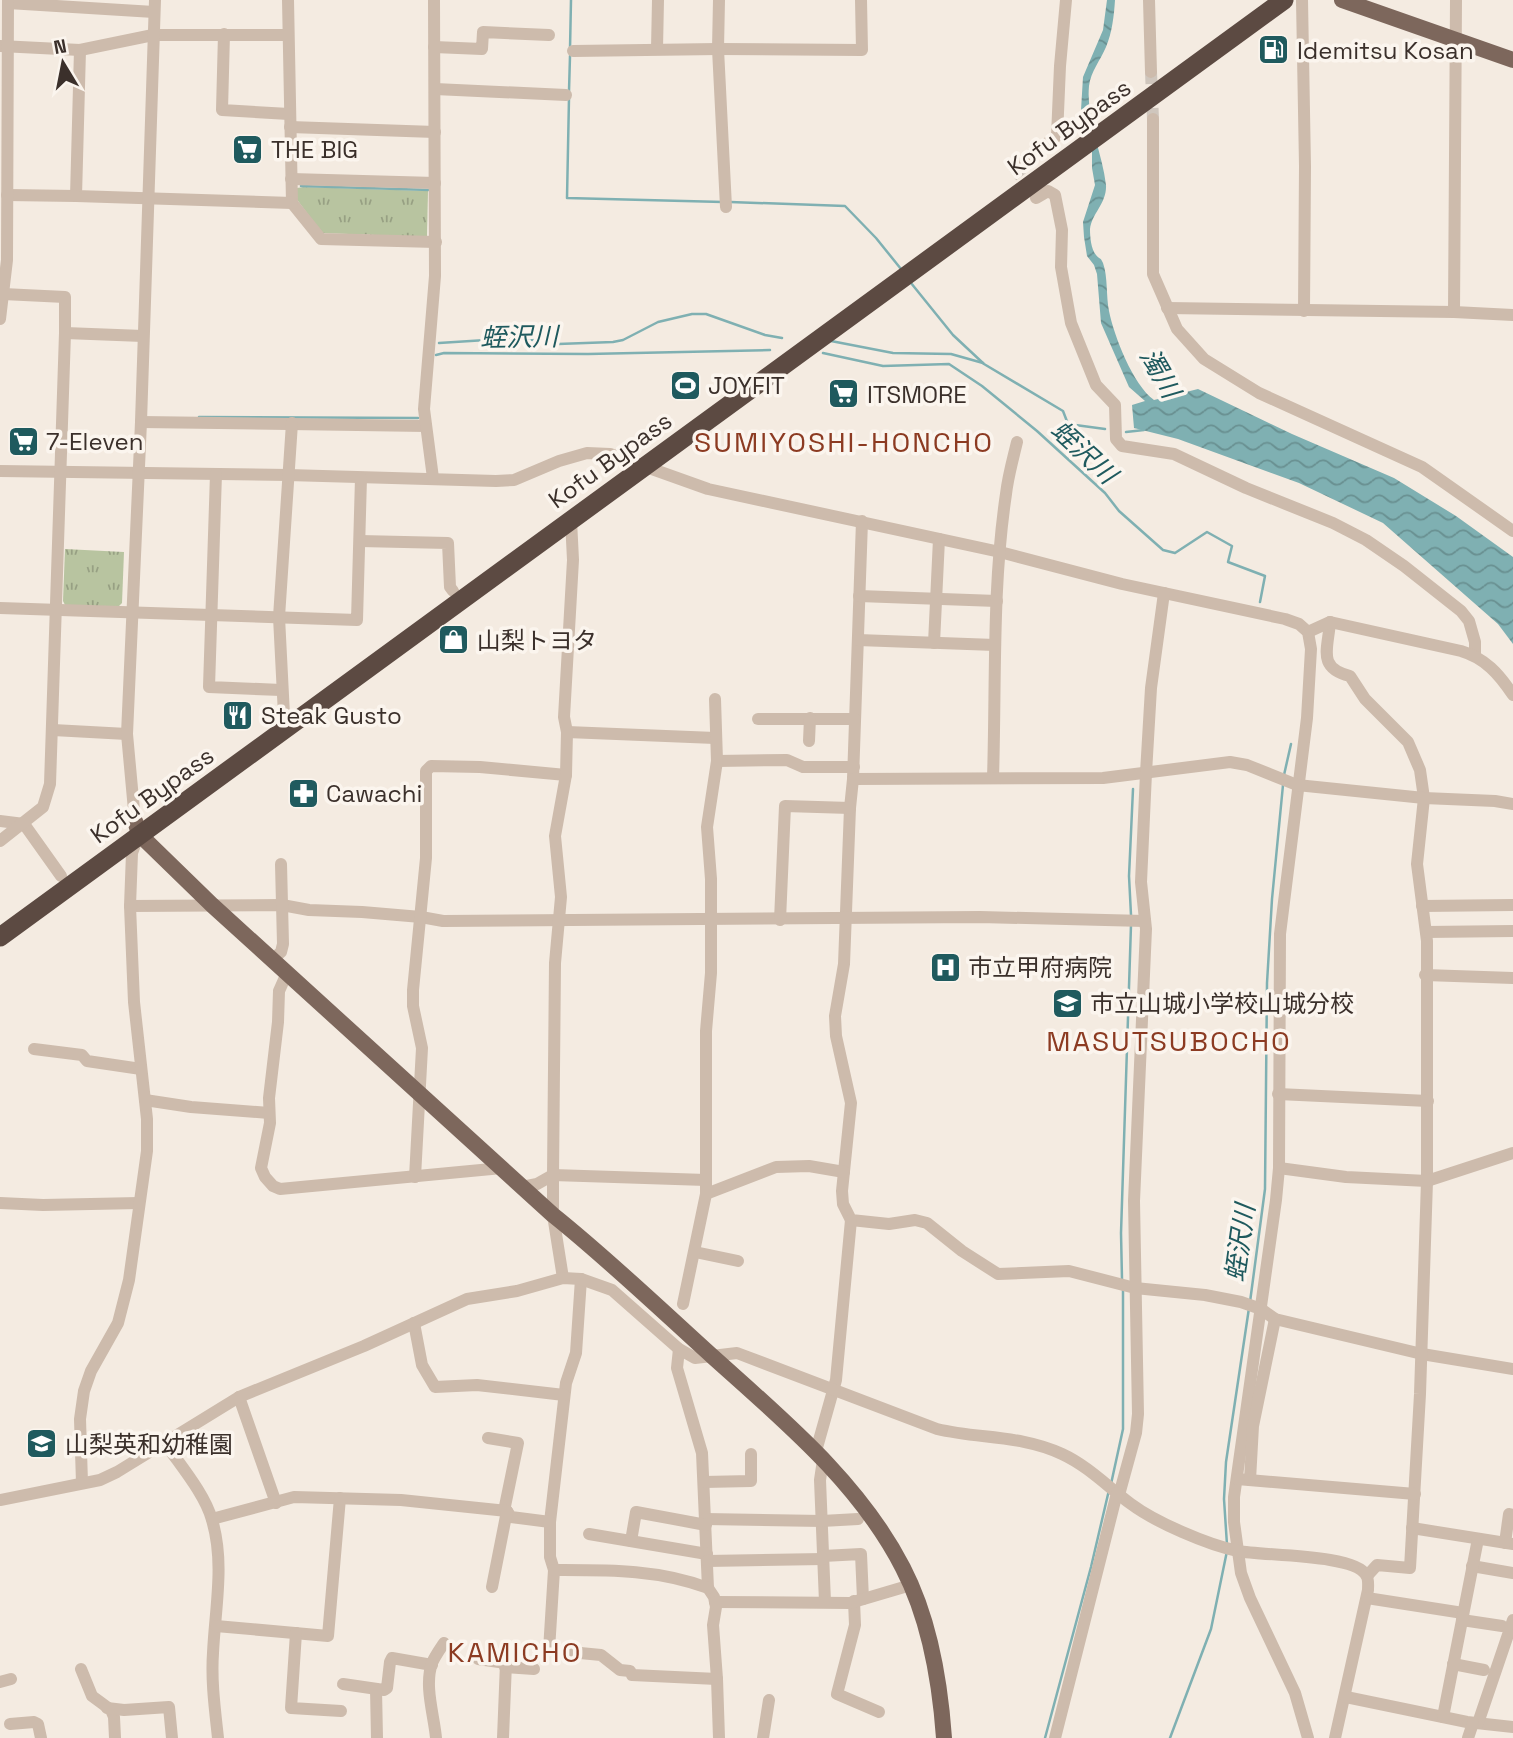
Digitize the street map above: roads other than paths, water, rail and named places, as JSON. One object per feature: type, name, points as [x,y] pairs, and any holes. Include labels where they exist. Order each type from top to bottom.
[{"type":"highway","name":"Kofu Bypass","points":[[0,937],[137,827],[453,591],[637,464],[1130,106],[1284,0]]},
{"type":"highway","name":"Kofu Bypass","points":[[1130,106],[1260,2]]},
{"type":"highway","name":"Kofu Bypass","points":[[0,920],[61,876],[137,827],[571,520],[637,464]]},
{"type":"main road","points":[[1342,0],[1456,42],[1512,58]]},
{"type":"main road","points":[[137,827],[212,905],[553,1215],[593,1247],[819,1455],[880,1529],[911,1585],[927,1630],[940,1698],[944,1738]]},
{"type":"street","points":[[288,0],[292,203],[321,239],[436,243]]},
{"type":"street","points":[[433,478],[424,409],[436,243],[434,0]]},
{"type":"street","points":[[657,49],[658,0]]},
{"type":"street","points":[[719,0],[718,49],[726,207]]},
{"type":"street","points":[[573,51],[862,50],[861,0]]},
{"type":"street","points":[[1014,167],[1057,136],[1060,53],[1066,0]]},
{"type":"street","points":[[1149,0],[1151,72]]},
{"type":"street","points":[[1302,0],[1304,311]]},
{"type":"street","points":[[1454,312],[1456,0]]},
{"type":"street","points":[[0,319],[7,191],[4,47],[8,1],[155,6],[127,734],[137,827],[132,853],[131,906],[134,1002],[148,1135],[138,1228],[129,1280],[118,1323],[91,1371],[84,1391],[80,1419],[82,1483]]},
{"type":"street","points":[[434,47],[482,50],[483,32],[550,35]]},
{"type":"street","points":[[224,34],[222,110],[290,120],[435,132]]},
{"type":"street","points":[[4,47],[80,50],[153,35],[288,35]]},
{"type":"street","points":[[76,196],[80,50]]},
{"type":"street","points":[[435,89],[566,94]]},
{"type":"street","points":[[1153,119],[1153,274],[1177,329],[1204,359],[1259,393],[1422,467],[1513,531]]},
{"type":"street","points":[[291,179],[435,183]]},
{"type":"street","points":[[7,191],[292,203]]},
{"type":"street","points":[[1036,198],[1048,191],[1055,195],[1062,230],[1060,267],[1070,323],[1096,385],[1115,405],[1116,439],[1122,446],[1174,454],[1366,540],[1461,611],[1469,621],[1475,642],[1475,655]]},
{"type":"street","points":[[0,841],[43,807],[48,794],[57,611],[65,333],[65,297],[3,294]]},
{"type":"street","points":[[1167,308],[1508,315]]},
{"type":"street","points":[[65,333],[143,336]]},
{"type":"street","points":[[141,422],[426,426]]},
{"type":"street","points":[[284,715],[279,617],[292,423]]},
{"type":"street","points":[[993,778],[995,645],[1000,552],[1006,493],[1017,442]]},
{"type":"street","points":[[0,471],[514,480],[587,453],[610,454],[708,489],[1000,552],[1164,593],[1285,619],[1299,624],[1308,632],[1311,649],[1308,704],[1288,781],[1280,934],[1279,1168],[1254,1307],[1248,1438],[1230,1549],[1288,1677],[1308,1738]]},
{"type":"street","points":[[216,474],[209,687],[281,690]]},
{"type":"street","points":[[0,608],[357,620],[361,478]]},
{"type":"street","points":[[563,1278],[553,1215],[555,963],[560,867],[555,836],[566,775],[567,732],[564,717],[573,560],[571,520]]},
{"type":"street","points":[[825,1602],[819,1455],[832,1388],[836,1380],[851,1220],[843,1204],[851,1103],[836,1036],[835,1016],[844,964],[850,808],[854,773],[862,522]]},
{"type":"street","points":[[934,643],[939,539]]},
{"type":"street","points":[[360,541],[448,544],[450,587],[453,591]]},
{"type":"street","points":[[1055,1738],[1117,1493],[1136,1433],[1138,1414],[1133,1287],[1143,921],[1141,882],[1151,688],[1164,593]]},
{"type":"street","points":[[859,596],[998,601]]},
{"type":"street","points":[[1330,622],[1327,658],[1329,667],[1336,673],[1350,677],[1365,699],[1408,742],[1420,770],[1424,799],[1417,864],[1426,932],[1425,975],[1429,1049],[1427,1181],[1422,1354],[1410,1568],[1377,1565],[1367,1576]]},
{"type":"street","points":[[1308,632],[1330,622],[1475,655],[1491,667],[1513,695]]},
{"type":"street","points":[[858,640],[995,645]]},
{"type":"street","points":[[682,1304],[706,1194],[706,1059],[711,994],[711,878],[707,827],[717,761],[715,699]]},
{"type":"street","points":[[808,741],[810,718]]},
{"type":"street","points":[[758,719],[855,719]]},
{"type":"street","points":[[52,730],[127,734]]},
{"type":"street","points":[[567,732],[715,738]]},
{"type":"street","points":[[717,761],[787,760],[803,767],[854,773],[993,778],[1104,778],[1230,762],[1247,765],[1288,781],[1424,799],[1513,804]]},
{"type":"street","points":[[415,1177],[422,1048],[413,1006],[413,990],[426,858],[426,771],[431,766],[480,767],[566,775]]},
{"type":"street","points":[[780,920],[785,806],[850,808]]},
{"type":"street","points":[[0,821],[24,824],[61,876]]},
{"type":"street","points":[[273,959],[281,952],[283,944],[281,864]]},
{"type":"street","points":[[131,906],[282,905],[309,910],[362,912],[443,921],[980,917],[1143,921]]},
{"type":"street","points":[[1422,905],[1513,905]]},
{"type":"street","points":[[1426,932],[1513,931]]},
{"type":"street","points":[[286,973],[279,991],[270,1123],[261,1168],[273,1186],[280,1189],[502,1168]]},
{"type":"street","points":[[1425,975],[1513,978]]},
{"type":"street","points":[[34,1049],[82,1055],[87,1062],[141,1069]]},
{"type":"street","points":[[1278,1094],[1428,1101]]},
{"type":"street","points":[[145,1100],[191,1107],[269,1113]]},
{"type":"street","points":[[1279,1168],[1346,1177],[1427,1181],[1513,1153]]},
{"type":"street","points":[[706,1194],[776,1167],[809,1166],[844,1172]]},
{"type":"street","points":[[522,1187],[537,1184],[553,1175],[706,1180]]},
{"type":"street","points":[[0,1203],[139,1203]]},
{"type":"street","points":[[851,1220],[889,1224],[915,1220],[927,1223],[962,1251],[998,1274],[1069,1271],[1110,1280],[1116,1284],[1205,1295],[1254,1307],[1275,1319],[1422,1354],[1513,1369]]},
{"type":"street","points":[[695,1252],[738,1261]]},
{"type":"street","points":[[0,1500],[100,1480],[239,1397],[467,1299],[563,1278],[581,1279],[612,1290],[679,1349],[695,1358],[737,1353],[937,1429],[958,1434],[1025,1440],[1041,1445],[1082,1464],[1133,1506],[1209,1543],[1230,1549],[1341,1561],[1361,1569],[1367,1576],[1367,1598],[1335,1738]]},
{"type":"street","points":[[581,1279],[576,1353],[564,1395],[551,1522],[550,1557],[554,1570],[549,1650],[601,1656],[621,1671],[630,1671],[632,1675],[718,1679]]},
{"type":"street","points":[[1248,1438],[1275,1319]]},
{"type":"street","points":[[414,1323],[422,1365],[435,1387],[477,1385],[564,1395]]},
{"type":"street","points":[[679,1349],[677,1368],[702,1453],[708,1588],[715,1602],[713,1625],[718,1679],[719,1738]]},
{"type":"street","points":[[239,1397],[276,1503]]},
{"type":"street","points":[[488,1437],[518,1443],[492,1587]]},
{"type":"street","points":[[165,1443],[212,1519],[219,1598],[213,1651],[213,1690],[218,1738]]},
{"type":"street","points":[[704,1482],[751,1481],[751,1454]]},
{"type":"street","points":[[1243,1480],[1415,1494]]},
{"type":"street","points":[[212,1519],[294,1497],[401,1500],[505,1511],[511,1517],[551,1522]]},
{"type":"street","points":[[216,1626],[328,1636],[340,1498]]},
{"type":"street","points":[[631,1541],[636,1512],[706,1522],[858,1518]]},
{"type":"street","points":[[1412,1528],[1509,1544],[1509,1514],[1513,1515]]},
{"type":"street","points":[[589,1534],[707,1558],[823,1558],[860,1554],[859,1600],[855,1625],[837,1694],[879,1712]]},
{"type":"street","points":[[1443,1717],[1478,1539]]},
{"type":"street","points":[[1472,1566],[1513,1573]]},
{"type":"street","points":[[554,1570],[657,1573],[708,1588]]},
{"type":"street","points":[[715,1602],[859,1600],[911,1585]]},
{"type":"street","points":[[1367,1598],[1507,1623],[1468,1738]]},
{"type":"street","points":[[296,1633],[291,1708],[341,1711]]},
{"type":"street","points":[[436,1738],[431,1710],[430,1678],[432,1665],[444,1643]]},
{"type":"street","points":[[343,1684],[384,1690],[387,1688],[392,1658],[432,1665]]},
{"type":"street","points":[[478,1659],[506,1662],[503,1738]]},
{"type":"street","points":[[1453,1664],[1484,1670]]},
{"type":"street","points":[[506,1667],[534,1669]]},
{"type":"street","points":[[81,1669],[92,1696],[111,1710],[115,1738]]},
{"type":"street","points":[[376,1689],[377,1738]]},
{"type":"street","points":[[1346,1697],[1475,1723],[1513,1727]]},
{"type":"street","points":[[763,1738],[769,1700]]},
{"type":"street","points":[[107,1708],[124,1710],[169,1707],[172,1738]]},
{"type":"street","points":[[10,1724],[34,1722],[38,1724],[41,1738]]},
{"type":"water","points":[[1107,0],[1115,0],[1110,36],[1089,86],[1092,124],[1106,191],[1091,223],[1090,236],[1093,250],[1105,268],[1109,311],[1115,333],[1132,372],[1154,400],[1198,389],[1292,434],[1394,478],[1456,516],[1513,557],[1513,644],[1498,624],[1383,523],[1299,483],[1178,439],[1134,428],[1132,405],[1145,401],[1129,387],[1101,323],[1097,274],[1087,256],[1083,222],[1095,185],[1092,151],[1081,110],[1083,77],[1103,30]]},
{"type":"waterway","points":[[570,49],[571,0]]},
{"type":"waterway","points":[[569,91],[570,56]]},
{"type":"waterway","points":[[569,98],[567,198],[723,202]]},
{"type":"waterway","points":[[301,186],[430,190]]},
{"type":"waterway","points":[[730,202],[845,206],[901,269]]},
{"type":"waterway","points":[[911,283],[953,335],[984,364],[1063,411],[1068,424],[1105,429]]},
{"type":"waterway","points":[[439,343],[520,338],[558,344],[613,342],[623,340],[658,322],[692,314],[706,314],[765,335],[782,338]]},
{"type":"waterway","points":[[831,341],[893,353],[951,354],[983,363]]},
{"type":"waterway","name":"蛭沢川","points":[[436,355],[770,350]]},
{"type":"waterway","name":"蛭沢川","points":[[823,353],[883,366],[949,364],[982,386],[1037,431],[1163,550],[1175,553],[1207,532],[1232,546],[1228,562],[1265,576],[1260,602]]},
{"type":"waterway","name":"蛭沢川","points":[[199,417],[418,418]]},
{"type":"waterway","points":[[1126,432],[1144,430]]},
{"type":"waterway","name":"蛭沢川","points":[[1284,775],[1291,744]]},
{"type":"waterway","name":"蛭沢川","points":[[1250,1302],[1265,1189],[1267,983],[1283,785]]},
{"type":"waterway","points":[[1131,915],[1129,876],[1133,789]]},
{"type":"waterway","points":[[1122,1279],[1121,1233],[1131,925]]},
{"type":"waterway","points":[[1111,1484],[1123,1429],[1123,1289]]},
{"type":"waterway","name":"蛭沢川","points":[[1227,1545],[1224,1499],[1226,1462],[1249,1308]]},
{"type":"waterway","points":[[1045,1738],[1109,1490]]},
{"type":"waterway","name":"蛭沢川","points":[[1170,1738],[1211,1629],[1227,1551]]},
{"type":"tunnel","points":[[1151,72],[1153,119]]},
{"type":"tunnel","points":[[1014,167],[1032,192]]},
{"type":"place","name":"Idemitsu Kosan","points":[[1274,50]]},
{"type":"place","name":"THE BIG","points":[[248,149]]},
{"type":"place","name":"JOYFIT","points":[[685,385]]},
{"type":"place","name":"ITSMORE","points":[[844,394]]},
{"type":"place","name":"7-Eleven","points":[[23,441]]},
{"type":"place","name":"山梨トヨタ","points":[[454,640]]},
{"type":"place","name":"Steak Gusto","points":[[238,715]]},
{"type":"place","name":"Cawachi","points":[[303,793]]},
{"type":"place","name":"市立甲府病院","points":[[945,967]]},
{"type":"place","name":"市立山城小学校山城分校","points":[[1067,1003]]},
{"type":"place","name":"山梨英和幼稚園","points":[[42,1444]]},
{"type":"district","name":"SUMIYOSHI-HONCHO","points":[[844,442]]},
{"type":"district","name":"MASUTSUBOCHO","points":[[1169,1041]]},
{"type":"district","name":"KAMICHO","points":[[515,1652]]},
{"type":"water label","name":"濁川","points":[[1160,373]]}]
